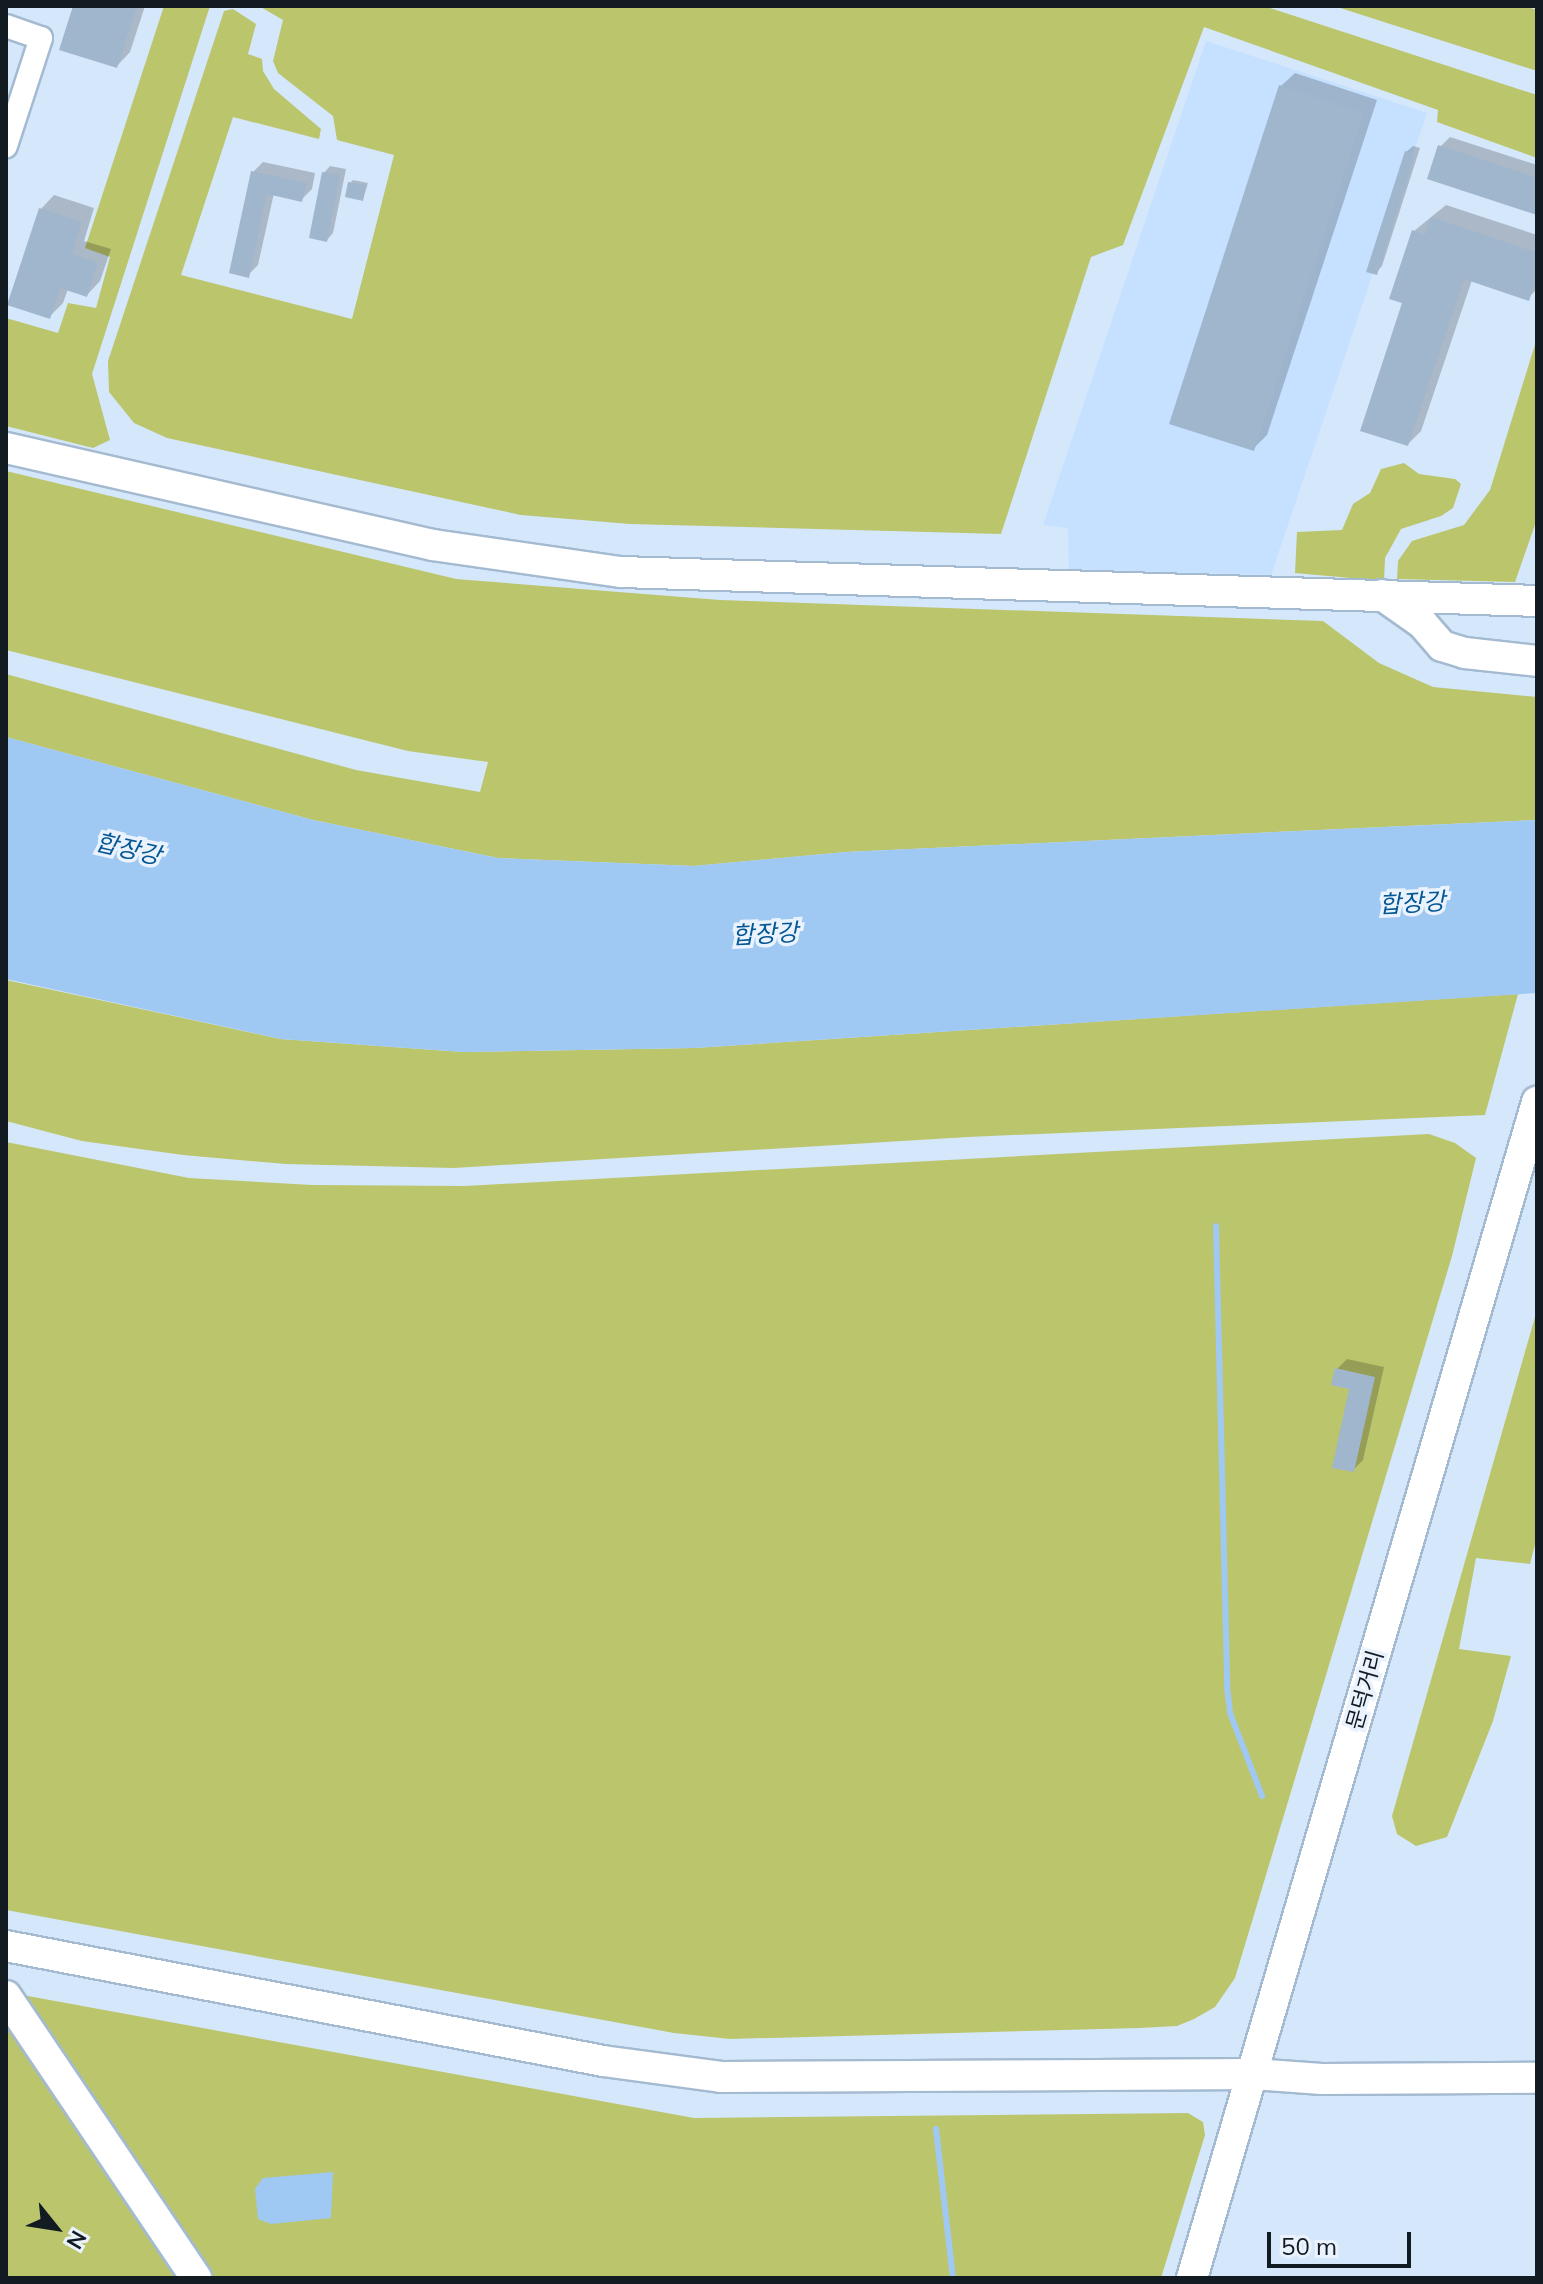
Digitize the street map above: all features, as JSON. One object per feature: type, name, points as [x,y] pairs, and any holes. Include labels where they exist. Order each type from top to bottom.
[{"type":"street","points":[[6,26],[41,38],[6,146]]},
{"type":"street","points":[[6,448],[433,545],[621,572],[1537,601]]},
{"type":"street","points":[[1382,595],[1422,623],[1442,646],[1465,653],[1537,661]]},
{"type":"street","name":"문덕거리","points":[[1192,2278],[1535,1108]]},
{"type":"street","points":[[6,1946],[603,2061],[721,2077],[1253,2074],[1322,2079],[1537,2078]]},
{"type":"street","points":[[6,1996],[196,2278]]},
{"type":"shaded area","points":[[1206,41],[1427,113],[1271,575],[1069,569],[1068,528],[1043,525]]},
{"type":"green space","points":[[164,6],[210,6],[92,374],[110,440],[93,448],[6,426],[6,318],[58,333],[68,303],[96,308],[110,257],[85,248]]},
{"type":"green space","points":[[259,6],[1264,6],[1537,95],[1537,158],[1437,122],[1438,110],[1204,27],[1123,245],[1091,257],[1001,534],[630,524],[521,515],[167,438],[134,423],[109,392],[108,361],[224,11],[233,9],[256,24],[248,54],[262,59],[263,71],[274,89],[321,129],[319,139],[233,117],[181,275],[352,319],[394,155],[337,140],[333,116],[278,73],[273,61],[283,20]]},
{"type":"green space","points":[[1334,6],[1524,6],[1537,10],[1537,71]]},
{"type":"green space","points":[[1537,338],[1537,519],[1515,582],[1397,579],[1398,561],[1412,541],[1464,525],[1490,490]]},
{"type":"green space","points":[[1404,463],[1419,474],[1455,479],[1461,484],[1453,508],[1441,516],[1401,529],[1385,558],[1384,581],[1295,573],[1297,532],[1342,530],[1353,504],[1370,493],[1381,469]]},
{"type":"green space","points":[[6,471],[456,579],[720,600],[1323,621],[1379,663],[1433,687],[1537,697],[1537,820],[846,852],[694,866],[498,858],[313,820],[6,737],[6,674],[356,770],[480,792],[488,762],[408,751],[6,650]]},
{"type":"green space","points":[[6,980],[281,1039],[463,1052],[694,1048],[1518,994],[1485,1115],[968,1137],[454,1168],[286,1164],[183,1155],[82,1141],[6,1121]]},
{"type":"green space","points":[[1429,1134],[1455,1143],[1476,1158],[1452,1256],[1235,1978],[1215,2007],[1194,2019],[1177,2026],[1139,2028],[730,2039],[674,2033],[6,1910],[6,1142],[189,1178],[312,1185],[465,1186]]},
{"type":"green space","points":[[1537,1310],[1537,1537],[1530,1564],[1476,1558],[1459,1649],[1511,1656],[1493,1721],[1447,1837],[1416,1846],[1397,1834],[1392,1816]]},
{"type":"green space","points":[[6,1992],[694,2118],[1188,2113],[1203,2122],[1205,2135],[1161,2278],[6,2278]]},
{"type":"water","name":"합장강","points":[[6,737],[313,820],[498,858],[694,866],[846,852],[1537,820],[1537,993],[694,1048],[463,1052],[281,1039],[6,979]]},
{"type":"water","points":[[333,2172],[331,2218],[271,2224],[258,2219],[255,2189],[263,2178]]},
{"type":"building","points":[[73,6],[137,6],[117,68],[59,50]]},
{"type":"building","points":[[1279,85],[1364,113],[1254,451],[1169,424]]},
{"type":"building","points":[[1438,145],[1537,178],[1537,215],[1427,179]]},
{"type":"building","points":[[1405,151],[1415,155],[1377,275],[1366,272]]},
{"type":"building","points":[[251,171],[307,183],[302,202],[267,194],[249,278],[229,273]]},
{"type":"building","points":[[322,172],[340,175],[327,242],[309,238]]},
{"type":"building","points":[[348,182],[366,185],[363,201],[345,197]]},
{"type":"building","points":[[39,208],[82,222],[72,254],[98,263],[87,297],[60,288],[50,319],[7,305]]},
{"type":"building","points":[[1431,217],[1537,253],[1537,275],[1529,301],[1464,279],[1408,446],[1360,431],[1402,303],[1389,299],[1412,230],[1425,235]]},
{"type":"building","points":[[1335,1368],[1375,1377],[1354,1472],[1332,1468],[1349,1389],[1331,1385]]},
{"type":"waterway","points":[[1216,1226],[1227,1687],[1230,1713],[1262,1796]]},
{"type":"waterway","points":[[936,2129],[953,2278]]}]
